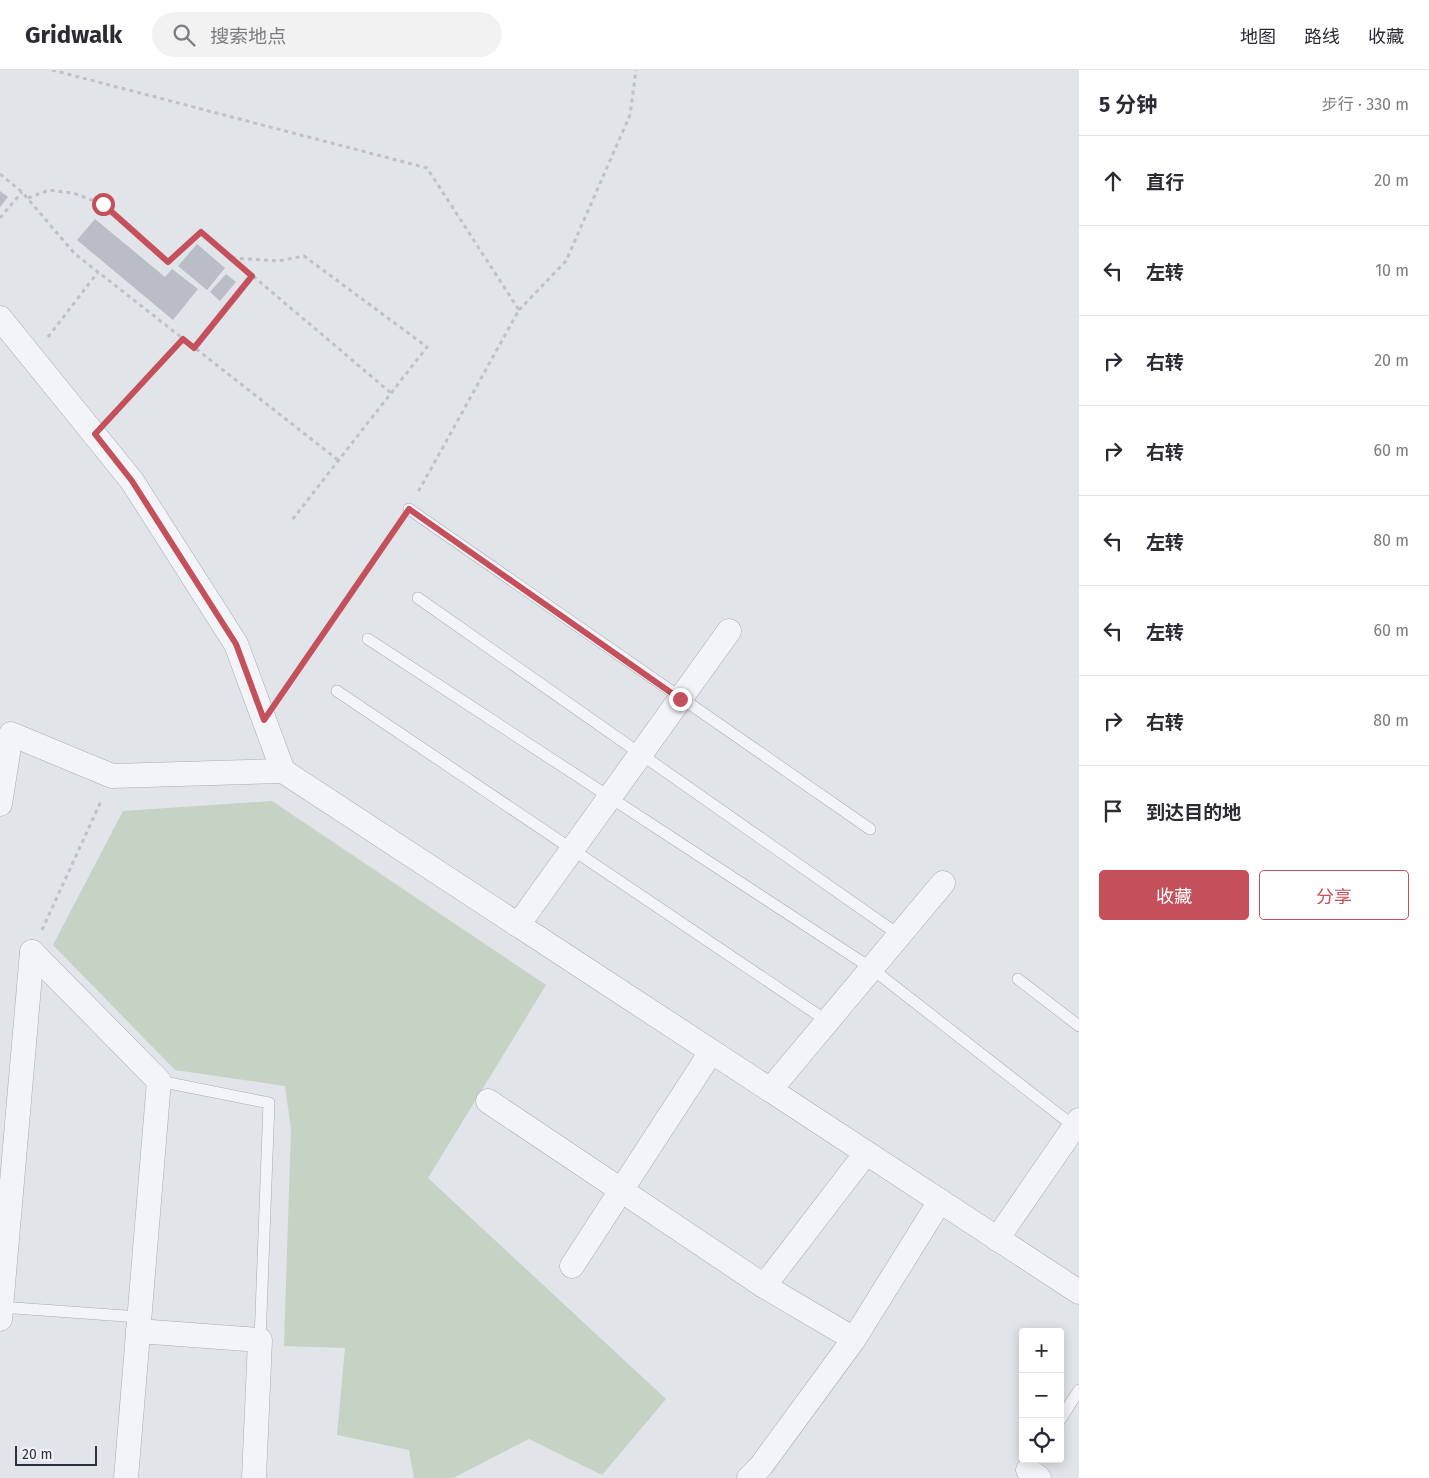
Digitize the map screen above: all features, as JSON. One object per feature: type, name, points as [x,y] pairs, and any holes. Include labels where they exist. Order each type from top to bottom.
[{"type":"street","points":[[0,318],[132,481],[236,644],[283,771]]},
{"type":"street","points":[[518,925],[729,631]]},
{"type":"street","points":[[0,804],[6,730],[112,776],[283,771],[1079,1292]]},
{"type":"street","points":[[770,1090],[943,883]]},
{"type":"street","points":[[32,952],[159,1081],[126,1478]]},
{"type":"street","points":[[1,1313],[32,952]]},
{"type":"street","points":[[572,1266],[711,1052]]},
{"type":"street","points":[[488,1101],[764,1286],[854,1340]]},
{"type":"street","points":[[997,1239],[1078,1126]]},
{"type":"street","points":[[764,1286],[866,1153]]},
{"type":"street","points":[[749,1478],[761,1466],[854,1340],[940,1201]]},
{"type":"street","points":[[139,1324],[260,1340],[254,1478]]},
{"type":"lane","points":[[409,509],[680,699],[870,829]]},
{"type":"lane","points":[[418,598],[899,935]]},
{"type":"lane","points":[[368,639],[871,968],[1078,1126]]},
{"type":"lane","points":[[337,692],[827,1020]]},
{"type":"lane","points":[[1018,979],[1079,1026]]},
{"type":"lane","points":[[159,1081],[269,1103],[260,1340]]},
{"type":"lane","points":[[1,1313],[139,1324]]},
{"type":"lane","points":[[1061,1418],[1079,1390]]},
{"type":"lane","points":[[1069,1406],[1079,1412]]},
{"type":"path","points":[[52,70],[427,168],[519,310]]},
{"type":"path","points":[[264,720],[409,509],[519,310],[566,261],[630,115],[636,70]]},
{"type":"path","points":[[0,174],[28,198],[75,254],[338,460]]},
{"type":"path","points":[[28,198],[49,190],[73,193],[103,204],[168,262],[201,232],[391,393]]},
{"type":"path","points":[[0,218],[22,192]]},
{"type":"path","points":[[232,258],[278,261],[304,256],[427,347],[292,520]]},
{"type":"path","points":[[32,358],[98,272]]},
{"type":"path","points":[[194,348],[252,276]]},
{"type":"path","points":[[95,434],[183,339]]},
{"type":"path","points":[[32,952],[112,776]]},
{"type":"green space","points":[[272,801],[546,985],[428,1178],[666,1399],[602,1475],[529,1439],[453,1478],[414,1478],[409,1450],[337,1435],[345,1348],[284,1346],[291,1129],[285,1086],[175,1070],[53,945],[123,811]]},
{"type":"building","points":[[0,191],[8,197],[0,207]]},
{"type":"building","points":[[95,219],[165,277],[172,269],[198,289],[173,320],[77,240]]},
{"type":"building","points":[[197,244],[225,268],[207,290],[178,266]]},
{"type":"building","points":[[226,274],[236,282],[220,301],[210,292]]},
{"type":"route","points":[[103,204],[168,262],[201,232],[252,276],[194,348],[183,339],[95,434],[132,481],[236,644],[264,720],[409,509],[680,699]]}]
